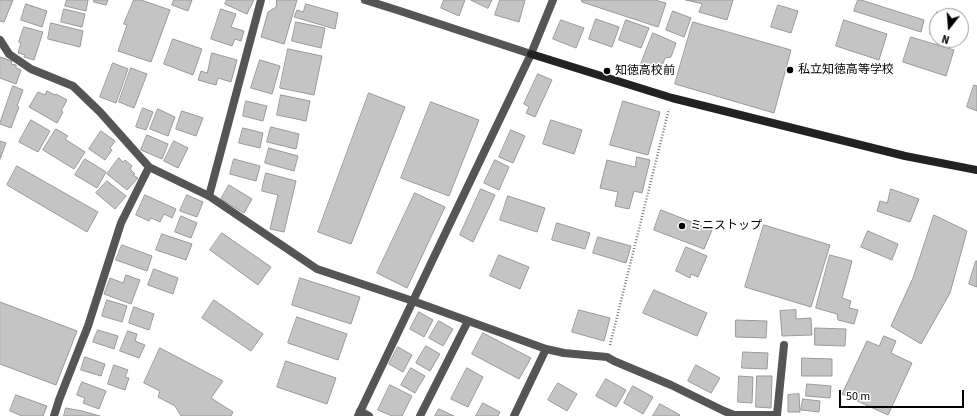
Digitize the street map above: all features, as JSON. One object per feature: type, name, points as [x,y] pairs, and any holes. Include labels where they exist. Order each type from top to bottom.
[{"type":"street","points":[[209,196],[261,0]]},
{"type":"street","points":[[365,0],[672,98],[905,156],[977,170]]},
{"type":"street","points":[[369,416],[359,414],[531,54],[552,0]]},
{"type":"street","points":[[0,40],[9,54],[31,69],[73,86],[100,112],[149,167],[209,196],[317,269],[468,320],[546,349],[564,353],[607,357],[734,415],[778,415],[784,345]]},
{"type":"street","points":[[54,416],[88,326],[121,223],[149,167]]},
{"type":"street","points":[[420,416],[468,320]]},
{"type":"street","points":[[514,416],[546,349]]},
{"type":"path","points":[[607,357],[672,98]]},
{"type":"building","points":[[0,0],[13,0],[4,22],[0,21]]},
{"type":"building","points":[[67,0],[88,0],[86,11],[65,6]]},
{"type":"building","points":[[94,0],[108,0],[106,5],[94,2]]},
{"type":"building","points":[[134,0],[141,0],[170,10],[151,62],[118,51],[127,25],[124,24]]},
{"type":"building","points":[[174,0],[192,0],[188,11],[172,5]]},
{"type":"building","points":[[227,0],[254,0],[247,14],[225,4]]},
{"type":"building","points":[[277,0],[297,0],[284,44],[261,37],[268,12],[276,7]]},
{"type":"building","points":[[444,0],[465,0],[459,16],[441,8]]},
{"type":"building","points":[[471,0],[492,0],[488,8]]},
{"type":"building","points":[[500,0],[525,0],[519,22],[495,15]]},
{"type":"building","points":[[582,0],[655,0],[666,3],[658,27],[582,2]]},
{"type":"building","points":[[686,0],[733,0],[727,20],[699,12],[702,4]]},
{"type":"building","points":[[858,0],[924,20],[921,32],[854,11]]},
{"type":"building","points":[[26,4],[47,11],[42,27],[21,20]]},
{"type":"building","points":[[306,4],[338,13],[335,29],[294,17],[297,10],[303,12]]},
{"type":"building","points":[[778,5],[798,11],[791,33],[771,27]]},
{"type":"building","points":[[64,9],[85,14],[82,27],[61,22]]},
{"type":"building","points":[[221,9],[236,14],[231,27],[244,31],[241,41],[235,39],[232,46],[211,39]]},
{"type":"building","points":[[673,11],[691,18],[684,37],[666,30]]},
{"type":"building","points":[[596,19],[619,27],[612,47],[589,39]]},
{"type":"building","points":[[561,20],[584,28],[576,48],[553,39]]},
{"type":"building","points":[[626,20],[649,28],[641,48],[619,40]]},
{"type":"building","points":[[844,20],[887,34],[879,60],[836,46]]},
{"type":"building","points":[[296,22],[325,28],[321,48],[292,41]]},
{"type":"building","points":[[693,22],[791,50],[774,113],[675,84]]},
{"type":"building","points":[[51,23],[83,31],[80,47],[48,39]]},
{"type":"building","points":[[24,27],[43,32],[34,60],[24,57],[25,55],[18,53],[21,43],[19,42]]},
{"type":"building","points":[[653,33],[676,43],[671,57],[665,58],[660,71],[641,64]]},
{"type":"building","points":[[911,37],[929,42],[929,48],[947,48],[954,50],[946,76],[903,62]]},
{"type":"building","points":[[173,39],[202,49],[193,75],[164,64]]},
{"type":"building","points":[[288,49],[322,56],[314,95],[280,88]]},
{"type":"building","points":[[212,53],[237,60],[231,82],[218,78],[216,85],[198,80],[201,71],[207,73]]},
{"type":"building","points":[[0,57],[12,61],[11,64],[16,65],[16,68],[21,70],[16,84],[0,78]]},
{"type":"building","points":[[260,60],[280,66],[272,94],[251,88]]},
{"type":"building","points":[[113,63],[128,69],[116,103],[100,97]]},
{"type":"building","points":[[131,68],[147,74],[134,108],[119,102]]},
{"type":"building","points":[[538,74],[552,80],[535,117],[526,113],[529,107],[524,104]]},
{"type":"building","points":[[974,85],[977,86],[977,111],[967,107]]},
{"type":"building","points":[[13,86],[23,90],[17,106],[19,107],[11,128],[0,123]]},
{"type":"building","points":[[47,91],[67,100],[57,123],[29,107],[38,92],[45,95]]},
{"type":"building","points":[[369,93],[405,107],[351,244],[318,232]]},
{"type":"building","points":[[281,95],[310,101],[306,121],[277,115]]},
{"type":"building","points":[[246,101],[267,106],[263,121],[243,116]]},
{"type":"building","points":[[623,101],[660,112],[648,155],[610,145]]},
{"type":"building","points":[[431,102],[479,120],[449,196],[401,178]]},
{"type":"building","points":[[143,108],[153,112],[146,130],[136,127]]},
{"type":"building","points":[[158,109],[175,117],[168,136],[150,129]]},
{"type":"building","points":[[182,111],[203,118],[196,136],[176,129]]},
{"type":"building","points":[[31,120],[50,131],[38,152],[19,142]]},
{"type":"building","points":[[551,120],[582,130],[574,154],[543,144]]},
{"type":"building","points":[[271,127],[299,134],[296,149],[267,142]]},
{"type":"building","points":[[243,128],[263,133],[260,148],[239,143]]},
{"type":"building","points":[[56,129],[68,136],[65,139],[85,152],[74,169],[43,150]]},
{"type":"building","points":[[511,130],[525,136],[513,163],[499,157]]},
{"type":"building","points":[[101,131],[115,141],[110,148],[112,150],[105,160],[89,149]]},
{"type":"building","points":[[147,135],[168,144],[162,159],[141,150]]},
{"type":"building","points":[[0,141],[6,143],[0,159]]},
{"type":"building","points":[[174,141],[188,148],[178,168],[164,161]]},
{"type":"building","points":[[269,148],[298,156],[294,171],[265,163]]},
{"type":"building","points":[[637,157],[650,160],[642,193],[634,191],[629,209],[615,206],[618,192],[600,188],[607,160],[635,167]]},
{"type":"building","points":[[119,158],[123,162],[125,160],[132,166],[130,169],[135,174],[133,175],[138,178],[127,190],[107,174]]},
{"type":"building","points":[[85,159],[106,172],[97,188],[75,175]]},
{"type":"building","points":[[234,159],[260,166],[256,181],[230,174]]},
{"type":"building","points":[[495,160],[509,167],[499,190],[484,183]]},
{"type":"building","points":[[17,166],[98,212],[87,232],[7,185]]},
{"type":"building","points":[[266,173],[296,181],[284,232],[270,229],[278,195],[262,191]]},
{"type":"building","points":[[107,181],[126,196],[115,209],[96,193]]},
{"type":"building","points":[[229,185],[252,199],[244,213],[221,199]]},
{"type":"building","points":[[481,189],[495,195],[473,242],[460,235]]},
{"type":"building","points":[[891,189],[919,199],[910,222],[877,211],[880,201],[887,203]]},
{"type":"building","points":[[415,193],[445,207],[407,288],[377,273]]},
{"type":"building","points":[[145,195],[176,209],[172,218],[164,214],[160,222],[151,218],[149,221],[136,215]]},
{"type":"building","points":[[187,195],[203,202],[197,217],[180,211]]},
{"type":"building","points":[[508,196],[545,208],[537,232],[500,220]]},
{"type":"building","points":[[661,210],[712,230],[704,249],[654,230]]},
{"type":"building","points":[[934,215],[967,231],[950,293],[921,344],[891,326],[913,278]]},
{"type":"building","points":[[181,216],[197,223],[191,238],[175,232]]},
{"type":"building","points":[[557,223],[590,233],[585,249],[552,240]]},
{"type":"building","points":[[764,225],[830,245],[811,307],[745,287]]},
{"type":"building","points":[[868,231],[898,244],[892,260],[861,247]]},
{"type":"building","points":[[222,233],[271,267],[258,285],[210,250]]},
{"type":"building","points":[[162,234],[192,244],[186,260],[156,250]]},
{"type":"building","points":[[598,237],[631,246],[626,263],[593,253]]},
{"type":"building","points":[[122,245],[152,256],[147,271],[116,260]]},
{"type":"building","points":[[686,247],[707,256],[698,277],[691,274],[690,278],[676,271]]},
{"type":"building","points":[[499,255],[529,267],[520,289],[490,276]]},
{"type":"building","points":[[830,255],[852,261],[842,298],[851,301],[849,308],[858,310],[854,324],[838,320],[837,314],[816,308]]},
{"type":"building","points":[[977,261],[977,287],[969,284]]},
{"type":"building","points":[[154,269],[178,278],[173,294],[148,285]]},
{"type":"building","points":[[126,275],[140,280],[131,304],[104,294],[110,278],[123,283]]},
{"type":"building","points":[[300,278],[360,297],[351,324],[292,305]]},
{"type":"building","points":[[654,290],[707,313],[697,336],[643,313]]},
{"type":"building","points":[[107,300],[127,306],[122,322],[102,316]]},
{"type":"building","points":[[214,300],[263,334],[251,351],[202,318]]},
{"type":"building","points":[[0,302],[77,331],[56,385],[0,364]]},
{"type":"building","points":[[134,307],[154,314],[149,330],[129,323]]},
{"type":"building","points":[[579,310],[610,318],[604,341],[572,332]]},
{"type":"building","points":[[796,310],[796,319],[811,318],[812,335],[782,336],[780,311]]},
{"type":"building","points":[[419,312],[433,320],[424,337],[410,329]]},
{"type":"building","points":[[297,317],[347,334],[338,360],[288,343]]},
{"type":"building","points":[[736,320],[767,321],[766,338],[736,337]]},
{"type":"building","points":[[439,321],[453,329],[443,346],[429,338]]},
{"type":"building","points":[[815,328],[846,329],[845,346],[815,345]]},
{"type":"building","points":[[98,330],[118,336],[114,349],[93,342]]},
{"type":"building","points":[[128,331],[137,334],[135,341],[145,345],[139,358],[120,351]]},
{"type":"building","points":[[483,333],[531,358],[519,379],[472,354]]},
{"type":"building","points":[[884,336],[896,341],[891,353],[912,363],[888,415],[842,394],[867,341],[879,346]]},
{"type":"building","points":[[426,346],[440,354],[430,371],[416,363]]},
{"type":"building","points":[[398,347],[412,355],[403,372],[389,364]]},
{"type":"building","points":[[160,348],[223,381],[211,398],[233,412],[231,416],[181,416],[175,406],[158,397],[160,391],[144,383]]},
{"type":"building","points":[[743,352],[768,353],[767,369],[742,368]]},
{"type":"building","points":[[85,357],[105,364],[101,376],[81,370]]},
{"type":"building","points":[[802,358],[832,359],[832,376],[802,376]]},
{"type":"building","points":[[286,361],[336,378],[327,404],[277,387]]},
{"type":"building","points":[[114,365],[128,370],[125,377],[129,378],[125,390],[108,384]]},
{"type":"building","points":[[696,365],[720,378],[711,393],[688,381]]},
{"type":"building","points":[[411,368],[425,376],[415,393],[401,385]]},
{"type":"building","points":[[467,368],[483,377],[468,407],[451,399]]},
{"type":"building","points":[[739,376],[753,377],[752,403],[738,402]]},
{"type":"building","points":[[757,376],[772,376],[771,408],[756,407]]},
{"type":"building","points":[[606,379],[626,390],[616,407],[596,396]]},
{"type":"building","points":[[82,382],[106,391],[99,409],[83,403],[85,398],[77,395]]},
{"type":"building","points":[[558,383],[577,394],[567,411],[548,400]]},
{"type":"building","points":[[807,384],[831,386],[830,398],[806,396]]},
{"type":"building","points":[[390,385],[412,396],[402,416],[392,416],[378,410]]},
{"type":"building","points":[[633,386],[653,397],[643,414],[624,403]]},
{"type":"building","points":[[799,394],[800,412],[788,412],[788,395]]},
{"type":"building","points":[[16,395],[47,406],[43,416],[22,416],[10,411]]},
{"type":"building","points":[[803,399],[820,401],[819,412],[801,410]]},
{"type":"building","points":[[483,403],[500,412],[498,416],[476,416]]},
{"type":"building","points":[[660,404],[680,415],[653,416]]},
{"type":"building","points":[[66,408],[82,411],[100,416],[64,416]]},
{"type":"building","points":[[439,409],[454,416],[435,416]]},
{"type":"place","name":"私立知徳高等学校","points":[[790,70]]},
{"type":"place","name":"知徳高校前","points":[[607,71]]},
{"type":"place","name":"ミニストップ","points":[[682,226]]}]
